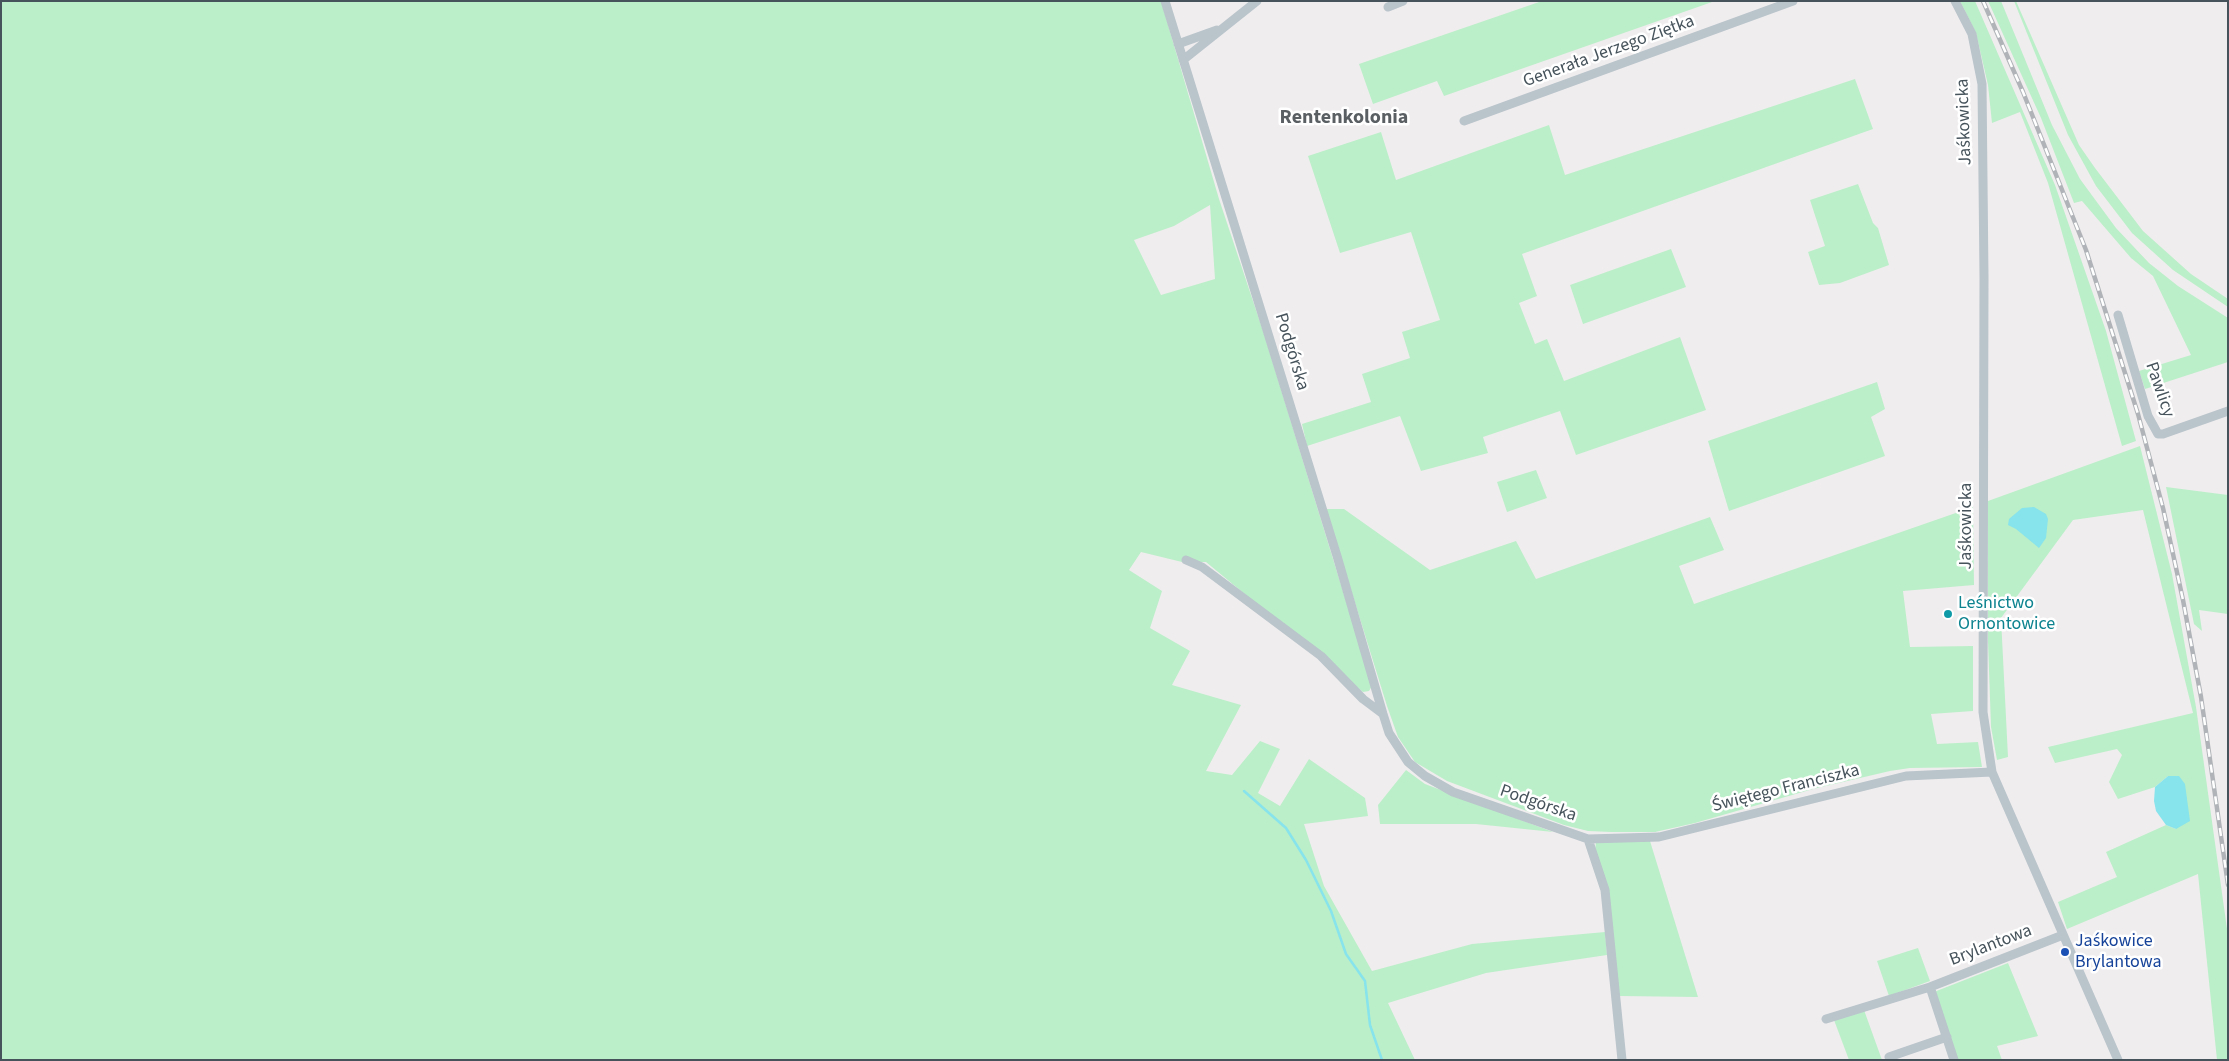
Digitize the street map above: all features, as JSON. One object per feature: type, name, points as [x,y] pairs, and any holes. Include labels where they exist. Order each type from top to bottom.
[{"type":"street","name":"Podgórska","points":[[1165,1],[1337,556],[1389,733],[1408,762],[1440,786],[1588,838],[1605,890],[1622,1060]]},
{"type":"street","points":[[1183,60],[1257,1]]},
{"type":"street","points":[[1388,6],[1403,1]]},
{"type":"street","name":"Generała Jerzego Ziętka","points":[[1464,122],[1793,1]]},
{"type":"street","name":"Jaśkowicka","points":[[1955,1],[1972,34],[1982,84],[1984,278],[1983,712],[1992,772],[2118,1060]]},
{"type":"street","points":[[1178,44],[1224,27]]},
{"type":"street","name":"Pawlicy","points":[[2118,315],[2148,416],[2158,434],[2163,434],[2228,411]]},
{"type":"street","name":"Podgórska","points":[[1186,560],[1202,568],[1320,656],[1363,699],[1382,714]]},
{"type":"street","name":"Świętego Franciszka","points":[[1588,838],[1659,837],[1906,776],[1992,772]]},
{"type":"street","name":"Brylantowa","points":[[1826,1020],[1930,987],[2063,935]]},
{"type":"street","points":[[1930,987],[1954,1060]]},
{"type":"street","points":[[1889,1057],[1947,1038]]},
{"type":"green space","points":[[1,1],[1161,1],[1219,199],[1264,334],[1372,686],[1369,691],[1363,692],[1206,562],[1182,562],[1141,552],[1129,570],[1162,591],[1150,628],[1190,651],[1172,685],[1241,705],[1206,771],[1232,775],[1260,741],[1280,749],[1258,793],[1280,806],[1309,759],[1365,798],[1368,816],[1304,824],[1324,886],[1372,971],[1472,944],[1605,932],[1607,955],[1486,973],[1388,1003],[1415,1060],[1,1060]],"holes":[[[1210,205],[1215,279],[1161,295],[1134,240],[1174,226]]]},
{"type":"green space","points":[[1542,1],[1715,1],[1444,96],[1437,81],[1373,104],[1359,64]]},
{"type":"green space","points":[[1960,1],[1975,1],[2055,185],[2106,331],[2136,441],[2122,446],[2048,183],[2020,112],[1992,123],[1988,85],[1976,33]]},
{"type":"green space","points":[[1988,1],[2001,1],[2052,125],[2080,179],[2116,228],[2149,263],[2178,286],[2228,318],[2228,362],[2145,389],[2139,371],[2191,355],[2153,276],[2131,258],[2082,201],[2074,203],[2041,118]]},
{"type":"green space","points":[[2014,1],[2016,1],[2079,145],[2095,168],[2143,231],[2191,274],[2228,299],[2228,307],[2173,270],[2132,233],[2096,186],[2068,135]]},
{"type":"green space","points":[[1855,79],[1873,129],[1522,254],[1537,296],[1519,303],[1535,344],[1547,339],[1564,381],[1680,337],[1706,410],[1576,455],[1560,411],[1483,437],[1488,453],[1421,471],[1400,416],[1307,446],[1302,424],[1371,402],[1362,374],[1410,358],[1402,332],[1440,320],[1411,232],[1340,253],[1308,156],[1381,132],[1396,180],[1549,125],[1565,175]]},
{"type":"green space","points":[[1858,184],[1873,223],[1878,228],[1889,265],[1840,283],[1819,285],[1808,252],[1825,246],[1810,200]]},
{"type":"green space","points":[[1671,249],[1686,287],[1583,324],[1570,285]]},
{"type":"green space","points":[[1877,382],[1885,409],[1871,417],[1885,456],[1729,511],[1708,441]]},
{"type":"green space","points":[[2140,446],[2172,574],[2196,707],[2228,936],[2228,1060],[2217,1060],[2198,874],[2067,929],[2058,902],[2117,877],[2106,852],[2166,825],[2176,829],[2168,776],[2155,787],[2118,799],[2109,782],[2122,755],[2117,749],[2055,763],[2048,747],[2193,713],[2143,510],[2073,520],[2001,618],[2008,757],[1997,760],[1991,727],[1988,642],[1988,501]]},
{"type":"green space","points":[[1536,470],[1547,498],[1507,512],[1497,482]]},
{"type":"green space","points":[[2166,487],[2228,495],[2228,614],[2199,610],[2202,631],[2194,624]]},
{"type":"green space","points":[[1973,507],[1974,585],[1903,591],[1910,647],[1973,646],[1973,711],[1931,714],[1937,744],[1978,742],[1982,767],[1910,768],[1890,771],[1813,789],[1695,823],[1655,832],[1588,831],[1564,825],[1447,781],[1415,762],[1398,737],[1387,706],[1326,509],[1344,509],[1430,570],[1516,541],[1536,579],[1710,517],[1724,550],[1679,566],[1694,604]]},
{"type":"green space","points":[[1406,770],[1425,784],[1553,832],[1476,824],[1380,824],[1378,805]]},
{"type":"green space","points":[[1650,841],[1698,997],[1619,996],[1608,886],[1595,851],[1596,842]]},
{"type":"green space","points":[[1918,948],[1930,981],[1889,996],[1877,961]]},
{"type":"green space","points":[[2008,963],[2038,1036],[1997,1046],[2002,1060],[1957,1060],[1934,992]]},
{"type":"green space","points":[[1864,1010],[1882,1060],[1849,1060],[1834,1020]]},
{"type":"water","points":[[2034,507],[2046,514],[2048,519],[2046,538],[2039,548],[2016,529],[2008,525],[2009,519],[2022,508]]},
{"type":"water","points":[[2168,776],[2179,776],[2185,784],[2190,821],[2176,829],[2166,825],[2156,811],[2154,801],[2155,787]]},
{"type":"waterway","points":[[1244,791],[1286,828],[1306,860],[1331,911],[1346,954],[1365,981],[1370,1025],[1382,1060]]},
{"type":"railway","points":[[1983,1],[2023,92],[2086,250],[2138,414],[2163,508],[2183,600],[2201,697],[2228,885]]},
{"type":"place","name":"Leśnictwo Ornontowice","points":[[1948,614]]},
{"type":"place","name":"Jaśkowice Brylantowa","points":[[2065,952]]},
{"type":"district","name":"Rentenkolonia","points":[[1344,119]]}]
